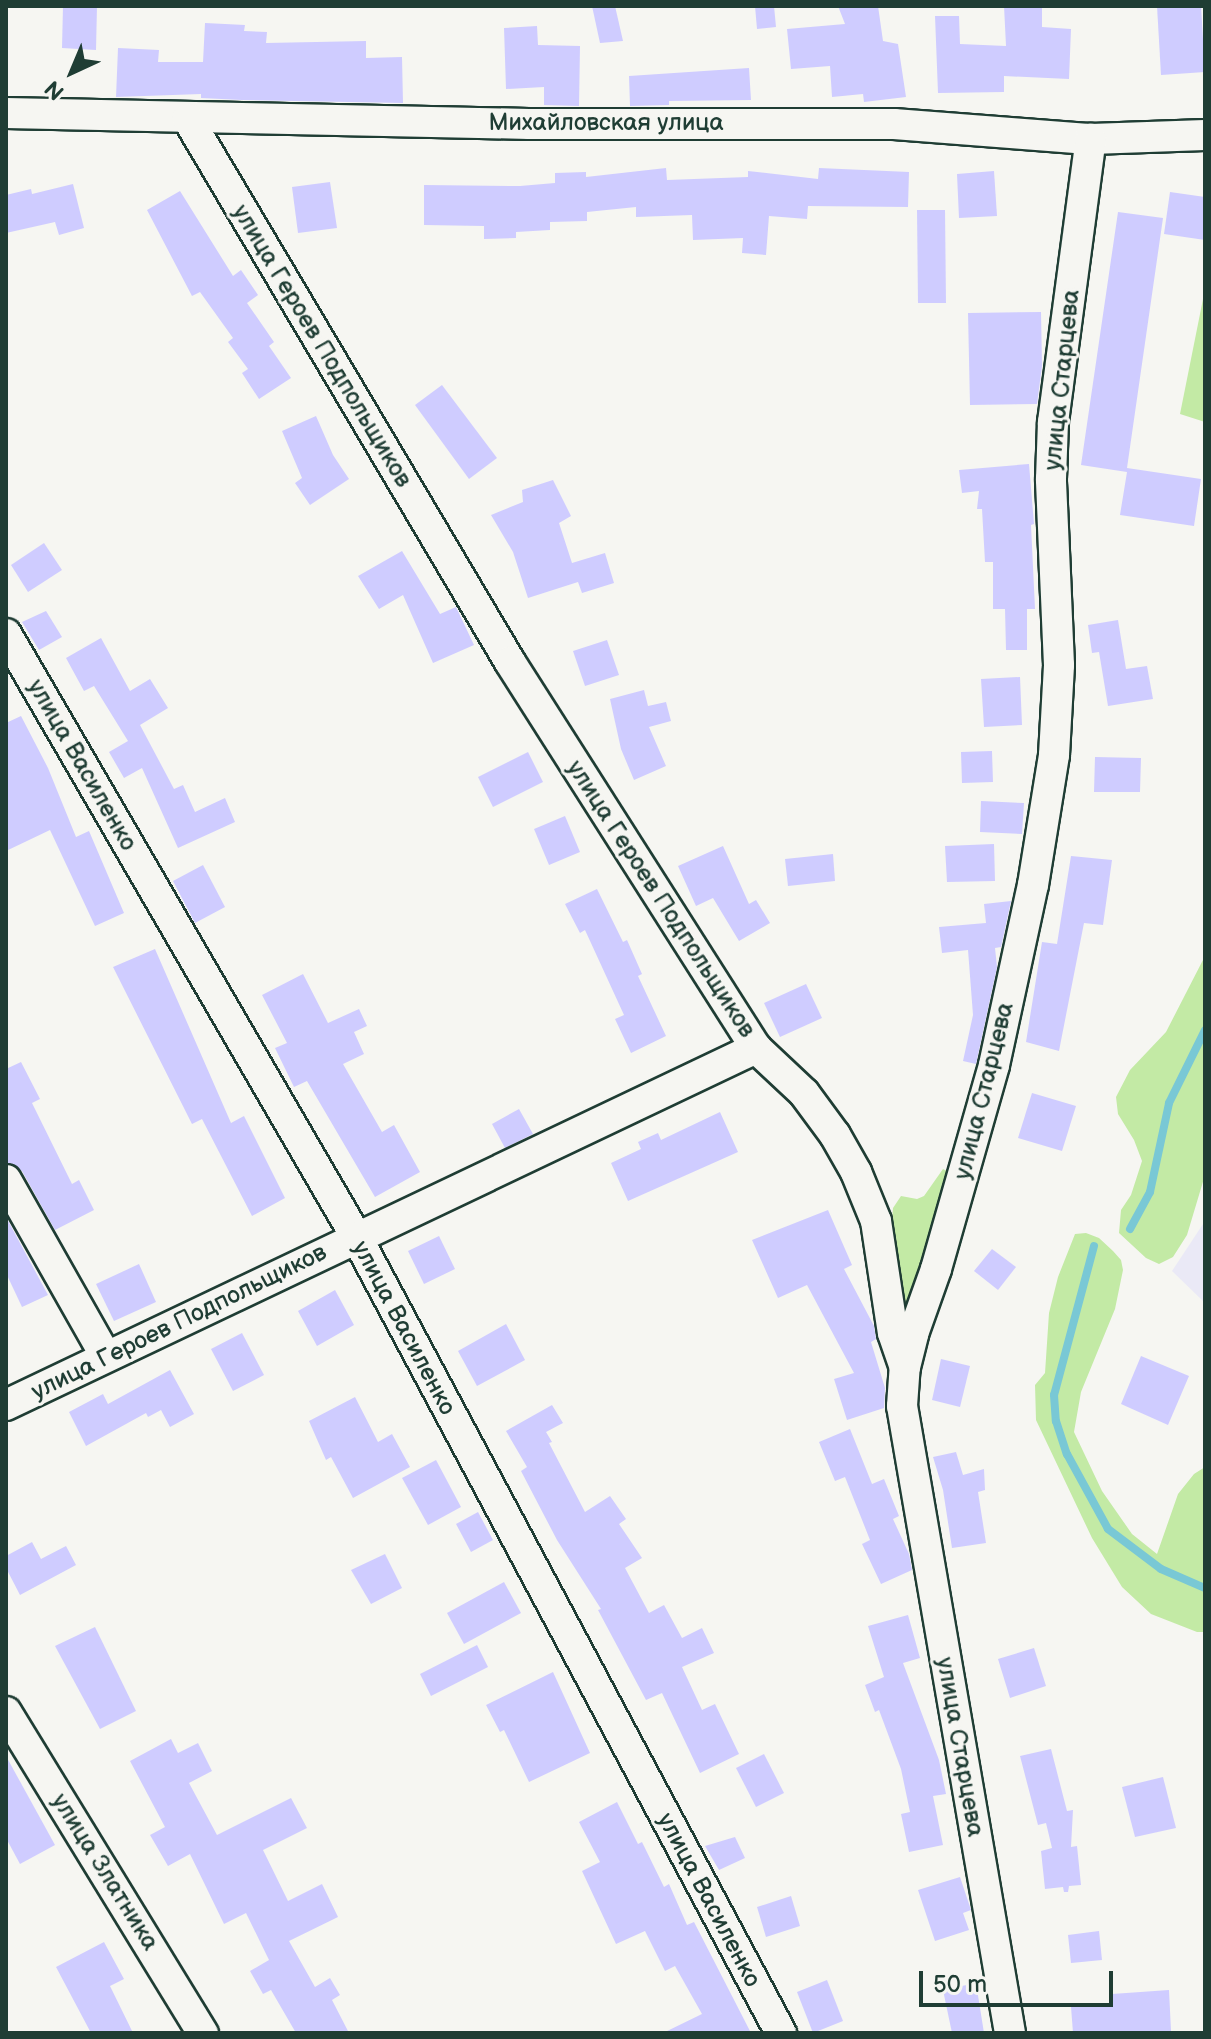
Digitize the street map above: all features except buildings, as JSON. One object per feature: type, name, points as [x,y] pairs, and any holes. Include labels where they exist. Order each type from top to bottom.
[{"type":"street","name":"Михайловская улица","points":[[6,113],[188,119],[894,124],[1091,139],[1205,135]]},
{"type":"street","name":"улица Героев Подпольщиков","points":[[6,1405],[756,1048],[510,662],[188,119]]},
{"type":"street","name":"улица Старцева","points":[[1010,2033],[902,1406],[905,1367],[994,1065],[1033,885],[1054,755],[1060,680],[1051,479],[1053,422],[1091,139]]},
{"type":"street","name":"улица Василенко","points":[[6,634],[357,1238],[781,2033]]},
{"type":"street","points":[[756,1048],[819,1111],[869,1199],[880,1239],[893,1333],[905,1367]]},
{"type":"street","points":[[6,1180],[106,1357]]},
{"type":"street","name":"улица Златника","points":[[6,1712],[203,2033]]},
{"type":"shaded area","points":[[1205,1221],[1205,1303],[1172,1271]]},
{"type":"green space","points":[[1205,299],[1205,422],[1180,414]]},
{"type":"green space","points":[[1205,956],[1205,1175],[1187,1235],[1173,1257],[1159,1264],[1146,1258],[1119,1233],[1121,1210],[1131,1195],[1142,1161],[1134,1140],[1118,1114],[1116,1097],[1130,1070],[1166,1032]]},
{"type":"green space","points":[[943,1169],[951,1173],[905,1318],[891,1231],[893,1208],[901,1196],[917,1199],[924,1196]]},
{"type":"green space","points":[[1086,1233],[1099,1238],[1113,1251],[1121,1260],[1123,1270],[1115,1309],[1081,1392],[1074,1432],[1102,1491],[1132,1534],[1157,1554],[1178,1494],[1194,1474],[1205,1467],[1205,1632],[1197,1632],[1151,1614],[1122,1587],[1092,1538],[1036,1420],[1035,1385],[1045,1373],[1049,1313],[1058,1277],[1075,1234]]},
{"type":"waterway","points":[[1130,1229],[1150,1192],[1169,1103],[1205,1030]]},
{"type":"waterway","points":[[1094,1246],[1054,1395],[1056,1421],[1067,1454],[1108,1529],[1161,1569],[1205,1588]]}]
